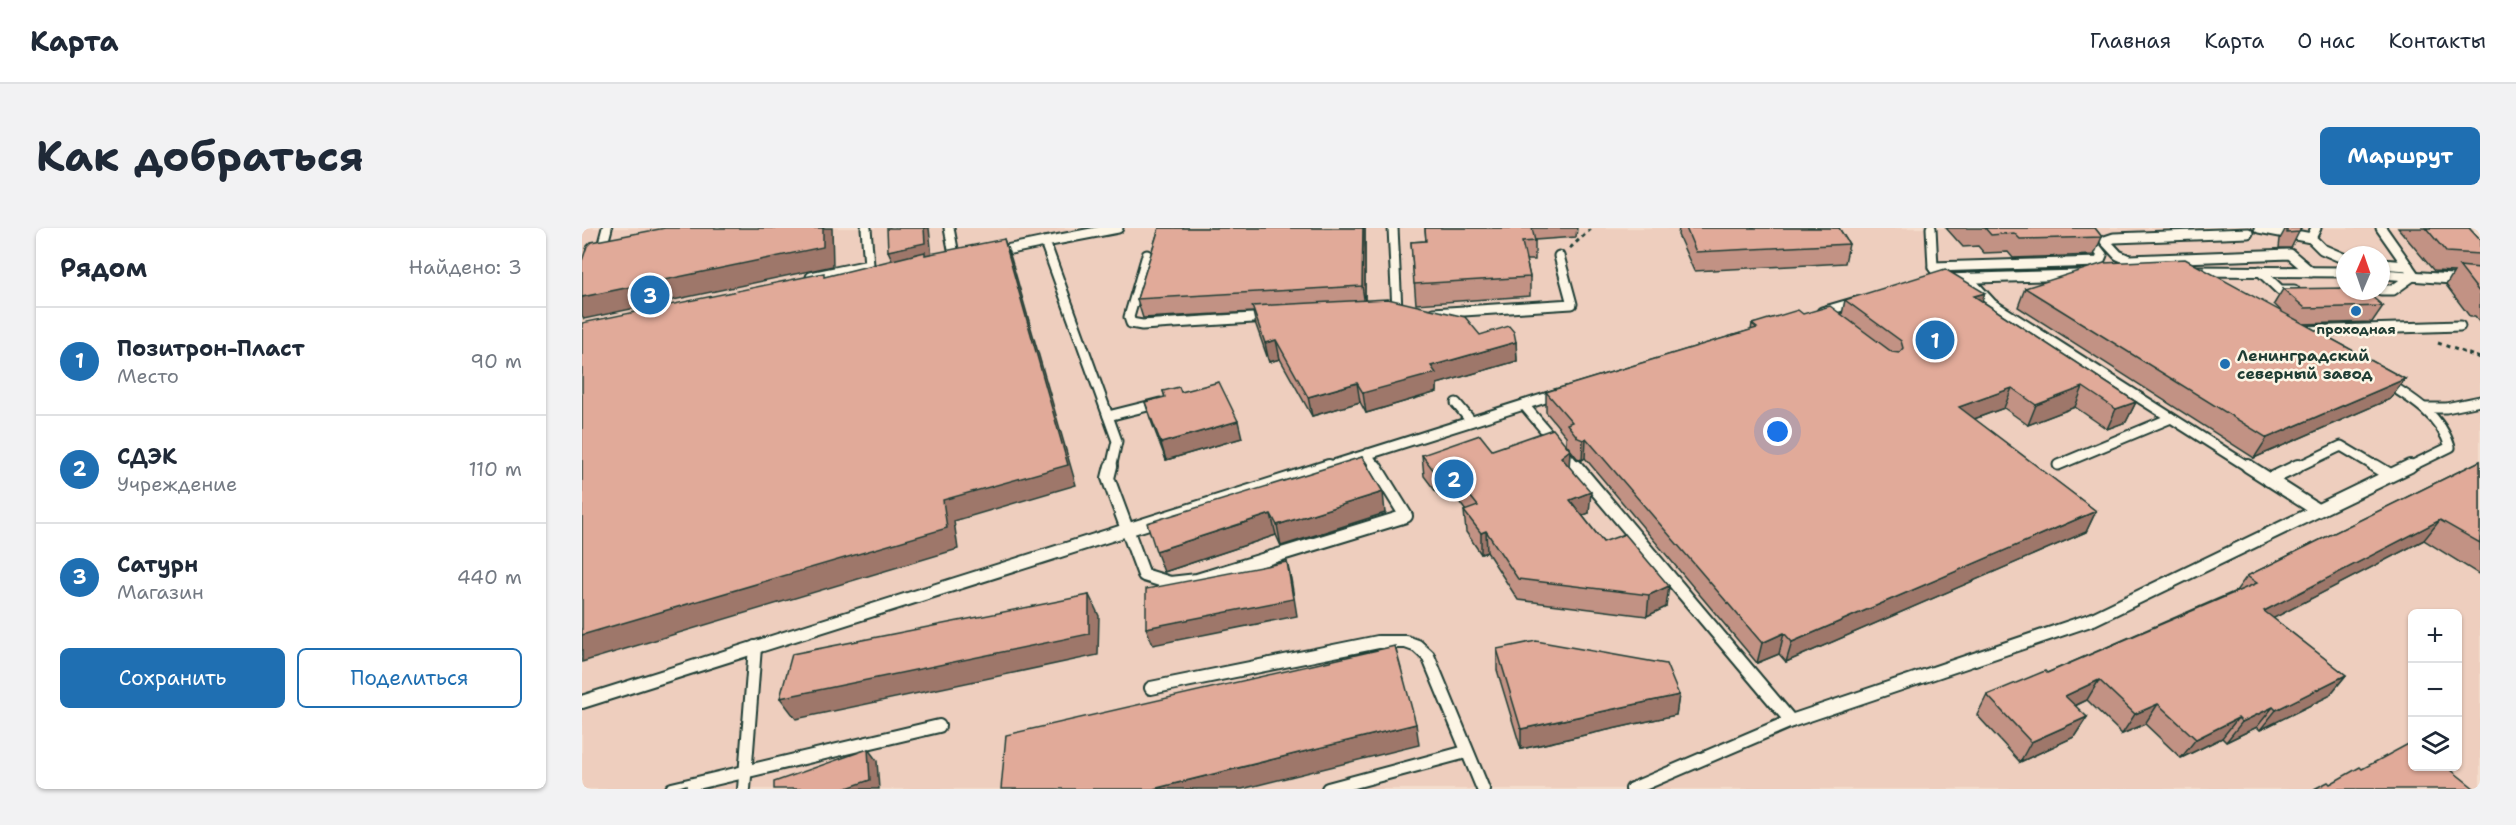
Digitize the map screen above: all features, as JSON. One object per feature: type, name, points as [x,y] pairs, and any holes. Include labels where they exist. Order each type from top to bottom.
[{"type":"lane","points":[[594,261],[600,255],[607,228]]},
{"type":"lane","points":[[800,280],[869,265],[866,228]]},
{"type":"lane","points":[[949,228],[955,261]]},
{"type":"lane","points":[[989,254],[1118,228]]},
{"type":"lane","points":[[1385,310],[1402,310],[1393,228]]},
{"type":"lane","points":[[1931,228],[1933,267],[1941,280]]},
{"type":"lane","points":[[1933,267],[2099,262],[2102,255],[2081,228]]},
{"type":"lane","points":[[2259,228],[2311,238],[2322,249],[2336,255]]},
{"type":"lane","points":[[2311,238],[2316,228]]},
{"type":"lane","points":[[2381,228],[2414,275]]},
{"type":"lane","points":[[2248,233],[2114,238],[2105,241],[2118,255],[2129,260],[2290,254],[2311,272]]},
{"type":"lane","points":[[1045,242],[1117,441],[1108,477],[1144,575],[1156,583],[1176,584],[1197,580],[1406,516],[1367,454]]},
{"type":"lane","points":[[1147,255],[1129,317],[1131,323],[1142,325],[1281,316]]},
{"type":"lane","points":[[1425,312],[1572,304],[1559,256]]},
{"type":"lane","points":[[943,263],[966,258]]},
{"type":"lane","points":[[2390,265],[2408,266]]},
{"type":"lane","points":[[2209,282],[2189,271],[2336,272]]},
{"type":"lane","points":[[2260,271],[2280,290],[2302,290]]},
{"type":"lane","points":[[1925,282],[1968,278],[2088,274]]},
{"type":"lane","points":[[2390,274],[2480,281]]},
{"type":"lane","points":[[2390,290],[2414,275]]},
{"type":"lane","points":[[1968,278],[1992,304],[2317,510]]},
{"type":"lane","points":[[1810,316],[1826,316],[1866,299]]},
{"type":"lane","points":[[2313,342],[2293,331],[2460,326]]},
{"type":"lane","points":[[1632,789],[1791,721],[2093,619],[2450,447],[2448,436],[2424,408],[2374,376]]},
{"type":"lane","points":[[582,702],[1570,390]]},
{"type":"lane","points":[[1108,416],[1173,399]]},
{"type":"lane","points":[[2424,408],[2446,408],[2480,401]]},
{"type":"lane","points":[[1456,403],[1471,421]]},
{"type":"lane","points":[[1524,405],[1791,721]]},
{"type":"lane","points":[[2058,465],[2171,418]]},
{"type":"lane","points":[[2269,480],[2341,446],[2390,475]]},
{"type":"lane","points":[[1151,687],[1378,642],[1398,640],[1417,644],[1428,656],[1483,789]]},
{"type":"lane","points":[[744,789],[755,647]]},
{"type":"lane","points":[[672,789],[939,726]]},
{"type":"lane","points":[[1328,789],[1466,752]]},
{"type":"path","points":[[1559,256],[1579,242],[1582,235],[1591,229]]},
{"type":"shaded area","points":[[582,228],[2446,228],[2480,266],[2480,789],[582,789]]},
{"type":"building","points":[[665,228],[823,228],[823,247],[582,297],[582,261],[587,246],[591,242]]},
{"type":"building","points":[[887,228],[924,228],[925,243],[888,251]]},
{"type":"building","points":[[1159,228],[1363,228],[1362,286],[1137,299]]},
{"type":"building","points":[[1425,228],[1532,228],[1535,241],[1522,242],[1530,277],[1414,284],[1411,242],[1426,241]]},
{"type":"building","points":[[1686,228],[1839,228],[1849,244],[1696,252]]},
{"type":"building","points":[[1985,228],[2095,228],[2102,237],[2020,239],[2014,233],[1991,235]]},
{"type":"building","points":[[2287,228],[2301,228],[2299,232],[2287,233]]},
{"type":"building","points":[[2426,228],[2469,228],[2480,240],[2480,254],[2446,252]]},
{"type":"building","points":[[1004,239],[1068,465],[943,500],[947,528],[582,635],[582,323],[824,273],[824,277],[925,252],[925,255]]},
{"type":"building","points":[[2185,259],[2405,379],[2267,438],[2025,288],[2104,263]]},
{"type":"building","points":[[2459,266],[2480,268],[2480,293]]},
{"type":"building","points":[[1945,269],[1985,293],[1974,296],[2136,402],[2116,409],[2083,387],[2036,405],[2012,388],[1959,407],[2096,511],[1792,642],[1784,633],[1762,643],[1586,438],[1583,440],[1578,438],[1567,424],[1572,422],[1546,392],[1757,328],[1752,324],[1798,310],[1803,314],[1830,306],[1892,352],[1899,353],[1903,348],[1901,341],[1845,300]]},
{"type":"building","points":[[2336,288],[2336,300],[2376,300],[2383,306],[2305,308],[2283,289]]},
{"type":"building","points":[[1388,299],[1465,317],[1480,335],[1509,326],[1514,332],[1516,342],[1431,366],[1436,373],[1363,393],[1357,383],[1308,397],[1276,340],[1265,343],[1252,306]]},
{"type":"building","points":[[1219,382],[1238,421],[1161,443],[1145,402],[1165,397],[1163,391],[1179,387],[1181,392]]},
{"type":"building","points":[[1553,429],[1570,450],[1561,457],[1591,492],[1570,500],[1603,542],[1625,534],[1669,586],[1649,595],[1518,579],[1486,531],[1481,533],[1464,511],[1478,506],[1450,471],[1437,475],[1422,455],[1480,435],[1492,450]]},
{"type":"building","points":[[1362,457],[1383,492],[1277,525],[1271,514],[1156,551],[1147,523]]},
{"type":"building","points":[[2480,461],[2480,543],[2440,520],[2264,611],[2346,675],[2276,710],[2273,707],[2242,722],[2238,718],[2196,739],[2158,704],[2135,714],[2099,680],[2065,696],[2087,717],[2031,742],[1987,695],[2045,671],[2047,673],[2257,583],[2247,576]]},
{"type":"building","points":[[1287,562],[1293,599],[1146,628],[1146,589]]},
{"type":"building","points":[[1089,595],[1089,634],[780,698],[792,654]]},
{"type":"building","points":[[1536,641],[1666,664],[1679,695],[1521,729],[1497,649]]},
{"type":"building","points":[[1395,646],[1416,724],[1153,789],[1001,789],[1006,735]]},
{"type":"building","points":[[2408,744],[2408,771],[2452,771],[2475,789],[2314,789],[2328,782],[2330,784],[2360,767],[2362,769]]},
{"type":"building","points":[[868,749],[870,780],[844,789],[774,789],[774,782]]},
{"type":"building","points":[[686,785],[686,789],[674,789]]},
{"type":"place","name":"Сатурн","points":[[650,295]]},
{"type":"place","name":"проходная","points":[[2356,311]]},
{"type":"place","name":"Позитрон-Пласт","points":[[1935,340]]},
{"type":"place","name":"Ленинградский северный завод","points":[[2225,364]]},
{"type":"place","name":"СДЭК","points":[[1454,479]]}]
